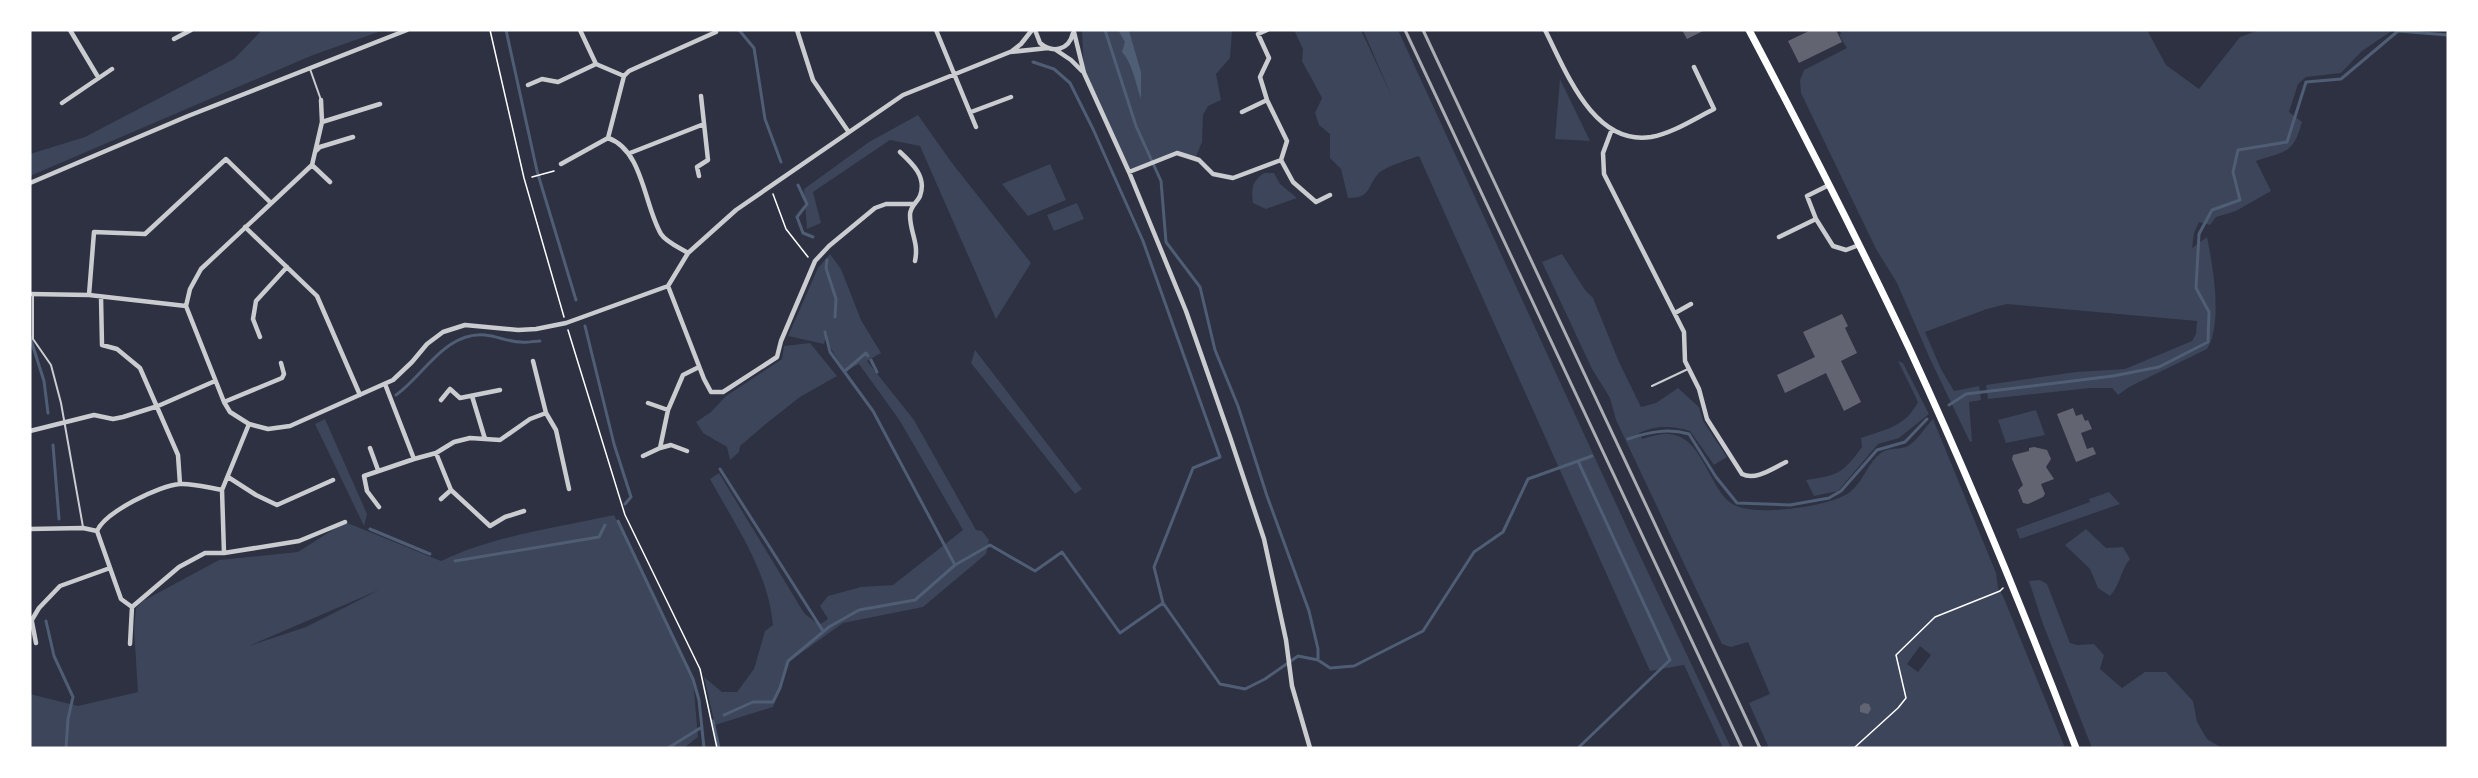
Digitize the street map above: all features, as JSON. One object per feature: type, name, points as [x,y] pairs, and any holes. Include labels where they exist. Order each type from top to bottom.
[{"type":"main road","points":[[1749,30],[1859,244],[1938,413],[2036,642],[2076,748]]},
{"type":"street","points":[[70,30],[98,77]]},
{"type":"street","points":[[174,39],[191,30]]},
{"type":"street","points":[[30,183],[188,116],[407,30]]},
{"type":"street","points":[[580,30],[596,64],[624,76]]},
{"type":"street","points":[[797,30],[813,80],[848,131]]},
{"type":"street","points":[[936,30],[976,128]]},
{"type":"street","points":[[1010,52],[1021,44],[1033,30],[1040,43],[1071,60],[1084,73]]},
{"type":"street","points":[[1267,30],[1257,32],[1269,58],[1260,77],[1267,100],[1287,141],[1281,160],[1293,182],[1316,202],[1330,195]]},
{"type":"street","points":[[1545,30],[1584,105],[1612,129],[1639,137],[1649,137],[1674,130],[1714,108],[1694,67]]},
{"type":"street","points":[[1054,50],[1068,44],[1073,31]]},
{"type":"street","points":[[1073,31],[1084,73],[1129,171],[1186,311],[1264,539],[1287,640],[1292,686],[1310,748]]},
{"type":"street","points":[[561,164],[608,138],[624,76],[629,71],[716,32]]},
{"type":"street","points":[[670,43],[674,51]]},
{"type":"street","points":[[321,100],[322,122],[312,165],[201,269],[190,289],[186,306],[215,381],[230,412],[249,424],[268,429],[290,426],[393,380],[412,362],[426,344],[443,332],[465,325],[518,330],[566,323],[668,286],[688,253],[736,210],[903,95],[1010,52],[1048,48]]},
{"type":"street","points":[[528,85],[542,79],[558,82],[596,64]]},
{"type":"street","points":[[62,103],[112,69]]},
{"type":"street","points":[[699,176],[697,167],[708,160],[701,96]]},
{"type":"street","points":[[970,112],[1011,97]]},
{"type":"street","points":[[1242,112],[1267,100]]},
{"type":"street","points":[[322,122],[380,104]]},
{"type":"street","points":[[630,153],[704,124]]},
{"type":"street","points":[[1612,129],[1603,153],[1604,174],[1684,332],[1684,354],[1688,369],[1699,389],[1707,419],[1742,474],[1748,477],[1756,476],[1786,462]]},
{"type":"street","points":[[316,151],[320,147],[353,137]]},
{"type":"street","points":[[608,138],[616,141],[630,153],[662,236],[688,253]]},
{"type":"street","points":[[900,152],[920,172],[922,184],[920,198],[913,204],[910,213],[918,249],[915,261]]},
{"type":"street","points":[[1129,171],[1177,153],[1199,160],[1213,174],[1233,178],[1281,160]]},
{"type":"street","points":[[89,295],[94,232],[145,234],[226,159],[271,203]]},
{"type":"street","points":[[312,165],[330,182]]},
{"type":"street","points":[[1829,185],[1807,196],[1816,219],[1833,246],[1846,250],[1859,244]]},
{"type":"street","points":[[668,286],[711,392],[723,392],[777,357],[781,341],[815,261],[829,246],[875,208],[886,204],[913,204]]},
{"type":"street","points":[[1779,237],[1816,219]]},
{"type":"street","points":[[245,227],[317,296],[360,395]]},
{"type":"street","points":[[260,337],[253,319],[256,301],[287,267]]},
{"type":"street","points":[[31,293],[89,295],[186,306]]},
{"type":"street","points":[[102,297],[102,345],[117,350],[140,368],[178,455],[180,484]]},
{"type":"street","points":[[1675,313],[1691,304]]},
{"type":"street","points":[[533,361],[546,413],[556,430],[569,489]]},
{"type":"street","points":[[224,402],[282,378],[285,374],[281,363]]},
{"type":"street","points":[[660,448],[668,410],[683,375],[699,367]]},
{"type":"street","points":[[30,431],[94,415],[123,417],[158,406],[215,381]]},
{"type":"street","points":[[385,384],[414,459]]},
{"type":"street","points":[[441,400],[450,389],[460,398],[500,390]]},
{"type":"street","points":[[472,396],[485,439]]},
{"type":"street","points":[[648,403],[668,410]]},
{"type":"street","points":[[379,507],[367,491],[364,476],[436,453],[454,442],[470,438],[500,440],[530,419],[546,413]]},
{"type":"street","points":[[224,553],[222,490],[249,424]]},
{"type":"street","points":[[643,456],[671,445],[687,452]]},
{"type":"street","points":[[370,448],[378,470]]},
{"type":"street","points":[[436,453],[451,490],[490,526],[505,517],[524,511]]},
{"type":"street","points":[[228,477],[256,495],[277,504],[333,480]]},
{"type":"street","points":[[132,607],[121,599],[97,531],[100,524],[119,510],[154,492],[180,484],[222,490]]},
{"type":"street","points":[[441,499],[451,490]]},
{"type":"street","points":[[130,644],[132,607],[179,567],[205,553],[224,553],[299,541],[345,522]]},
{"type":"street","points":[[30,529],[83,528],[97,531]]},
{"type":"street","points":[[36,643],[31,623],[39,608],[60,586],[110,568]]},
{"type":"lane","points":[[310,68],[321,100]]},
{"type":"lane","points":[[31,293],[33,339],[51,365],[61,403],[83,528]]},
{"type":"lane","points":[[1652,386],[1688,369]]},
{"type":"path","points":[[490,30],[524,178],[625,515],[700,669],[717,748]]},
{"type":"path","points":[[532,177],[554,171]]},
{"type":"path","points":[[771,187],[786,229],[807,256],[815,261]]},
{"type":"path","points":[[1854,748],[1906,698],[1896,655],[1935,617],[2003,588]]},
{"type":"shaded area","points":[[262,30],[384,30],[313,55],[30,176],[30,154],[85,137],[234,59]]},
{"type":"shaded area","points":[[1082,30],[1232,30],[1230,58],[1216,74],[1221,100],[1208,106],[1203,115],[1202,142],[1195,159],[1177,153],[1129,172],[1084,73]]},
{"type":"shaded area","points":[[1118,30],[1129,31],[1141,72],[1141,99],[1131,68],[1122,52],[1125,42]]},
{"type":"shaded area","points":[[1294,30],[1361,30],[1392,97],[1363,30],[1398,30],[1731,748],[1723,748],[1684,665],[1650,671],[1419,156],[1382,171],[1365,194],[1356,198],[1348,198],[1341,169],[1330,158],[1330,134],[1319,125],[1315,113],[1322,98],[1302,61],[1303,49]]},
{"type":"shaded area","points":[[1841,30],[2147,30],[2166,65],[2199,89],[2240,37],[2259,30],[2393,30],[2362,51],[2341,73],[2306,77],[2298,84],[2289,112],[2302,122],[2295,141],[2281,153],[2256,161],[2271,191],[2236,211],[2216,217],[2210,225],[2199,222],[2194,233],[2192,248],[2207,237],[2215,294],[2215,325],[2207,349],[2129,387],[2118,395],[2112,388],[2090,388],[1988,399],[1986,385],[2076,372],[2125,369],[2192,341],[2196,334],[2197,321],[2007,304],[1925,332],[1941,369],[1954,391],[1979,386],[1981,400],[1969,402],[1972,441],[1970,442],[1897,283],[1876,249],[1801,93],[1800,80],[1804,70],[1847,48],[1840,37]]},
{"type":"shaded area","points":[[1560,79],[1590,141],[1555,139]]},
{"type":"shaded area","points":[[918,115],[952,163],[1031,263],[996,319],[920,146],[890,140],[813,192],[821,223],[807,229],[804,189],[869,142]]},
{"type":"shaded area","points":[[1050,164],[1066,200],[1028,216],[1002,184]]},
{"type":"shaded area","points":[[1264,173],[1274,173],[1280,184],[1297,198],[1266,209],[1253,203],[1253,186]]},
{"type":"shaded area","points":[[1077,203],[1084,219],[1054,231],[1047,215]]},
{"type":"shaded area","points":[[830,254],[841,269],[861,320],[881,353],[867,361],[914,420],[976,530],[982,531],[989,540],[986,554],[923,607],[843,623],[790,661],[773,707],[715,725],[704,677],[722,692],[737,692],[754,669],[765,631],[773,625],[765,586],[757,567],[740,531],[710,479],[719,473],[804,613],[819,625],[828,619],[820,606],[828,596],[861,587],[893,585],[963,530],[900,421],[859,364],[845,371],[828,344],[827,332],[824,344],[788,336],[818,268]]},
{"type":"shaded area","points":[[1562,254],[1585,290],[1593,298],[1619,362],[1641,407],[1656,403],[1678,388],[1699,407],[1703,421],[1727,457],[1714,465],[1690,431],[1664,427],[1639,433],[1642,439],[1669,434],[1689,443],[1723,495],[1731,503],[1755,510],[1791,509],[1840,497],[1855,488],[1876,457],[1887,450],[1911,444],[1933,419],[1996,573],[1998,588],[2065,748],[1769,748],[1749,703],[1770,694],[1748,642],[1731,647],[1722,644],[1616,420],[1610,398],[1592,369],[1542,262]],"holes":[[[1920,646],[1931,655],[1918,672],[1907,664]]]},
{"type":"shaded area","points":[[810,343],[837,376],[800,397],[740,446],[739,452],[730,460],[727,447],[703,433],[696,422],[711,412],[726,396],[782,359],[784,346]]},
{"type":"shaded area","points":[[975,350],[1082,489],[1075,494],[971,363]]},
{"type":"shaded area","points":[[1898,361],[1903,363],[1929,414],[1899,438],[1878,444],[1838,491],[1814,496],[1806,480],[1839,472],[1862,447],[1861,438],[1901,422],[1918,402]]},
{"type":"shaded area","points":[[2036,410],[2045,435],[2006,443],[1998,420]]},
{"type":"shaded area","points":[[325,419],[367,514],[364,526],[315,424]]},
{"type":"shaded area","points":[[2109,492],[2120,504],[2020,539],[2016,529],[2090,502],[2089,499]]},
{"type":"shaded area","points":[[614,515],[693,679],[698,737],[684,748],[30,748],[30,694],[78,706],[138,692],[134,629],[136,608],[143,601],[219,560],[298,552],[345,522],[441,561],[504,538]],"holes":[[[379,590],[306,627],[249,646]]]},
{"type":"shaded area","points":[[2086,529],[2106,548],[2123,547],[2130,559],[2110,596],[2098,588],[2090,569],[2065,545]]},
{"type":"shaded area","points":[[2040,580],[2047,584],[2070,643],[2094,644],[2104,655],[2100,669],[2122,688],[2145,672],[2166,672],[2193,701],[2197,722],[2207,739],[2222,748],[2092,748],[2043,624],[2029,581]]},
{"type":"building","points":[[1682,30],[1705,30],[1687,39]]},
{"type":"building","points":[[1811,30],[1836,30],[1842,42],[1799,63],[1788,41]]},
{"type":"building","points":[[1842,314],[1848,326],[1845,328],[1857,353],[1841,361],[1861,402],[1844,411],[1826,373],[1785,393],[1777,375],[1815,357],[1803,332]]},
{"type":"building","points":[[2073,408],[2076,416],[2082,414],[2085,421],[2088,420],[2092,429],[2081,433],[2087,449],[2093,447],[2096,454],[2076,462],[2057,414]]},
{"type":"building","points":[[2029,448],[2047,450],[2051,459],[2046,467],[2054,479],[2041,484],[2045,494],[2028,504],[2023,503],[2018,490],[2023,485],[2012,459],[2013,455],[2029,451]]},
{"type":"building","points":[[1864,703],[1869,704],[1871,709],[1868,714],[1860,712],[1860,706]]},
{"type":"waterway","points":[[506,30],[537,171],[576,300]]},
{"type":"waterway","points":[[739,30],[754,48],[765,119],[781,162]]},
{"type":"waterway","points":[[1105,30],[1136,126],[1161,181],[1166,242],[1200,287],[1215,350],[1238,406],[1267,496],[1309,611],[1318,649],[1318,660]]},
{"type":"waterway","points":[[1949,405],[1966,394],[2113,376],[2159,367],[2208,342],[2209,312],[2196,288],[2199,234],[2212,210],[2240,200],[2233,172],[2238,150],[2287,142],[2306,82],[2341,79],[2398,31],[2448,35]]},
{"type":"waterway","points":[[1033,62],[1054,69],[1070,83],[1093,129],[1143,241],[1220,457],[1193,468],[1154,567],[1163,603]]},
{"type":"waterway","points":[[798,185],[807,204],[797,217],[803,233],[813,237]]},
{"type":"waterway","points":[[827,260],[826,268],[836,299],[835,317]]},
{"type":"waterway","points":[[585,326],[614,444],[631,497],[625,504]]},
{"type":"waterway","points":[[825,332],[830,352],[873,411],[955,565]]},
{"type":"waterway","points":[[396,395],[436,356],[458,340],[485,335],[516,342],[540,341]]},
{"type":"waterway","points":[[30,337],[44,381],[48,413]]},
{"type":"waterway","points":[[845,371],[866,353],[868,356]]},
{"type":"waterway","points":[[871,360],[877,372]]},
{"type":"waterway","points":[[1628,439],[1658,432],[1674,431],[1689,434],[1716,477],[1737,503],[1790,505],[1829,498],[1841,491],[1877,450],[1905,442],[1927,419]]},
{"type":"waterway","points":[[53,445],[59,519]]},
{"type":"waterway","points":[[724,715],[753,702],[773,702],[788,661],[829,627],[859,610],[915,600],[955,565],[990,545],[1035,571],[1062,552],[1120,633],[1163,603],[1220,684],[1245,689],[1265,679],[1298,656],[1318,660],[1330,668],[1354,666],[1423,631],[1474,552],[1503,532],[1528,479],[1592,456]]},
{"type":"waterway","points":[[1578,461],[1670,660],[1578,748]]},
{"type":"waterway","points":[[720,469],[823,631]]},
{"type":"waterway","points":[[618,521],[693,679],[699,700],[704,748]]},
{"type":"waterway","points":[[455,561],[599,537],[605,525]]},
{"type":"waterway","points":[[370,529],[430,554]]},
{"type":"waterway","points":[[46,621],[54,656],[73,697],[68,719],[66,748]]},
{"type":"waterway","points":[[713,721],[719,748]]},
{"type":"waterway","points":[[668,748],[702,727]]},
{"type":"railway","points":[[1405,30],[1742,748]]},
{"type":"railway","points":[[1423,30],[1760,748]]}]
